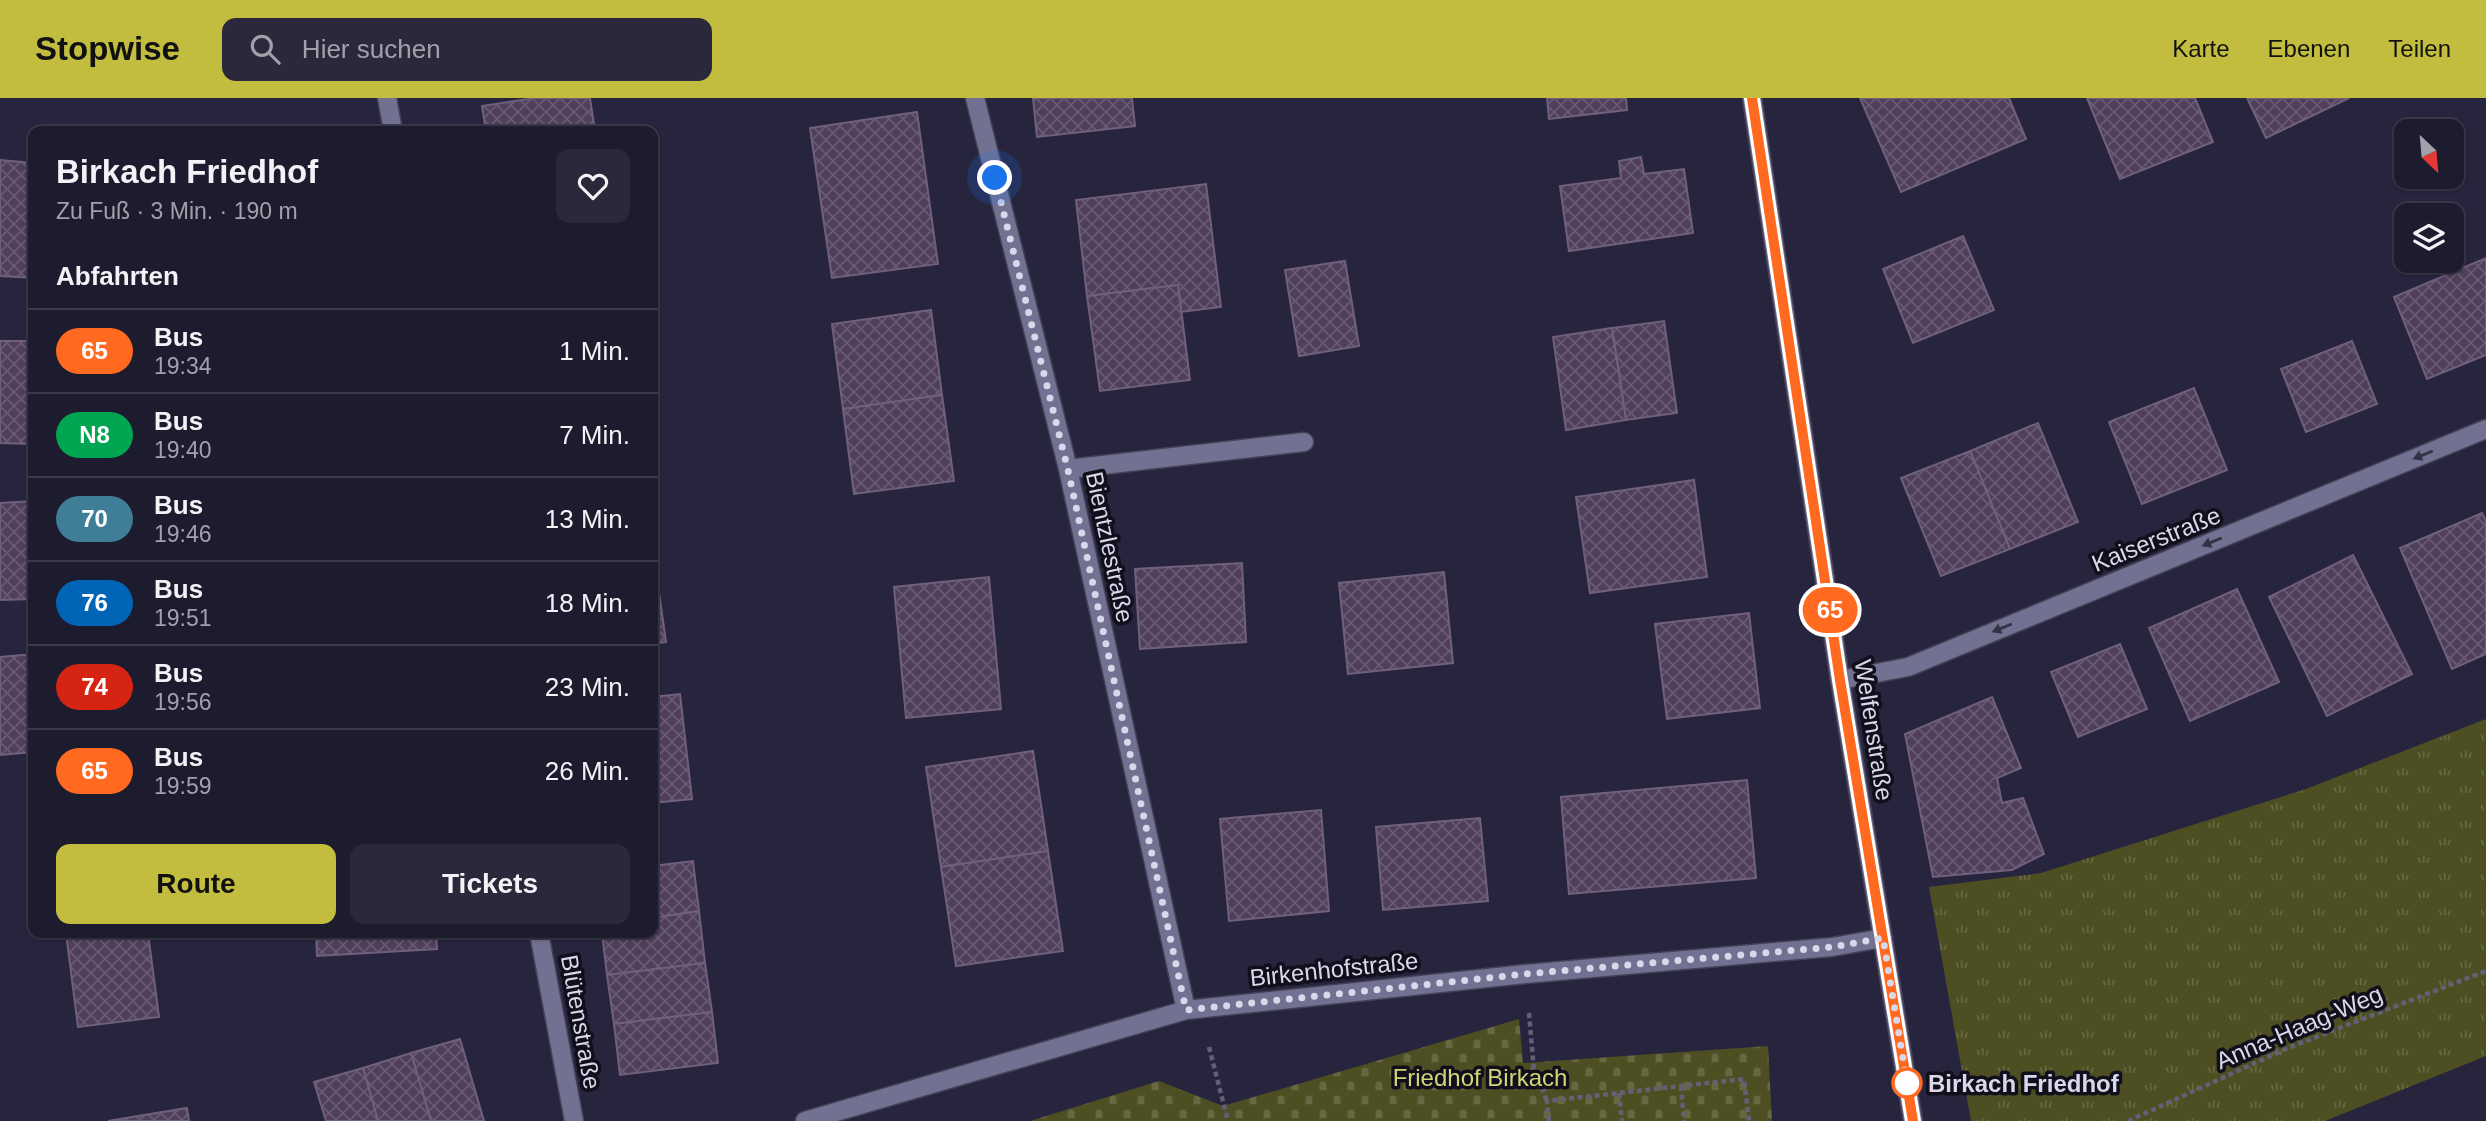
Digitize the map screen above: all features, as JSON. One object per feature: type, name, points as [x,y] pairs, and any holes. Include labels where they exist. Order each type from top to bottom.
[{"type":"street","points":[[387,98],[392,126]]},
{"type":"street","name":"Bientzlestraße","points":[[975,98],[1068,470],[1193,1009]]},
{"type":"street","name":"Welfenstraße","points":[[1752,98],[1840,680],[1913,1121]]},
{"type":"street","name":"Kaiserstraße","points":[[1840,680],[1908,667],[2486,429]]},
{"type":"street","points":[[1068,470],[1304,442]]},
{"type":"street","name":"Blütenstraße","points":[[540,938],[574,1121]]},
{"type":"street","name":"Birkenhofstraße","points":[[804,1121],[1193,1009],[1525,974],[1832,947],[1883,938]]},
{"type":"path","name":"Anna-Haag-Weg","points":[[2127,1121],[2288,1048],[2486,971]]},
{"type":"path","points":[[1525,974],[1534,1071],[1546,1101],[1549,1121]]},
{"type":"path","points":[[1193,1009],[1228,1121]]},
{"type":"path","points":[[1546,1101],[1744,1079],[1749,1121]]},
{"type":"path","points":[[1681,1086],[1684,1121]]},
{"type":"path","points":[[1619,1093],[1622,1121]]},
{"type":"green space","points":[[2486,719],[2486,1056],[2325,1121],[1971,1121],[1929,887],[2041,873],[2306,789]]},
{"type":"green space","name":"Friedhof Birkach","points":[[1519,1019],[1523,1063],[1768,1046],[1772,1121],[1030,1121],[1159,1081],[1223,1106]]},
{"type":"building","points":[[535,98],[590,98],[594,126],[485,126],[482,106]]},
{"type":"building","points":[[1033,98],[1132,98],[1135,126],[1037,137]]},
{"type":"building","points":[[1547,98],[1626,98],[1627,110],[1549,119]]},
{"type":"building","points":[[1860,98],[2009,98],[2026,139],[1901,192]]},
{"type":"building","points":[[2087,98],[2195,98],[2213,142],[2120,179]]},
{"type":"building","points":[[2247,98],[2349,98],[2266,138]]},
{"type":"building","points":[[917,112],[938,264],[832,278],[810,128]]},
{"type":"building","points":[[1641,157],[1644,174],[1684,169],[1693,233],[1569,251],[1560,186],[1621,178],[1619,161]]},
{"type":"building","points":[[0,160],[28,163],[28,278],[0,276]]},
{"type":"building","points":[[1206,184],[1221,307],[1181,312],[1178,285],[1087,296],[1076,200]]},
{"type":"building","points":[[1963,236],[1994,310],[1913,343],[1883,269]]},
{"type":"building","points":[[2486,258],[2486,355],[2427,379],[2394,297],[2451,273],[2464,273],[2464,267]]},
{"type":"building","points":[[1345,261],[1359,346],[1299,356],[1285,270]]},
{"type":"building","points":[[1178,285],[1190,380],[1100,391],[1087,296]]},
{"type":"building","points":[[931,310],[942,395],[843,409],[832,324]]},
{"type":"building","points":[[1664,321],[1677,413],[1626,420],[1612,328]]},
{"type":"building","points":[[1612,328],[1626,420],[1566,430],[1553,337]]},
{"type":"building","points":[[0,341],[28,341],[28,444],[0,443]]},
{"type":"building","points":[[2352,341],[2377,404],[2306,432],[2281,369]]},
{"type":"building","points":[[2194,388],[2227,470],[2142,504],[2109,422]]},
{"type":"building","points":[[942,395],[954,481],[854,494],[843,409]]},
{"type":"building","points":[[2038,423],[2078,522],[2010,549],[1970,451]]},
{"type":"building","points":[[1970,451],[2010,549],[1941,576],[1901,478]]},
{"type":"building","points":[[1694,480],[1707,577],[1590,593],[1576,497]]},
{"type":"building","points":[[28,501],[28,599],[0,600],[0,503]]},
{"type":"building","points":[[2482,513],[2486,521],[2486,654],[2452,669],[2400,548]]},
{"type":"building","points":[[2353,555],[2412,674],[2327,716],[2269,597]]},
{"type":"building","points":[[1242,563],[1246,642],[1140,649],[1135,569]]},
{"type":"building","points":[[1444,572],[1453,663],[1348,674],[1339,583]]},
{"type":"building","points":[[989,577],[1001,709],[906,718],[894,587]]},
{"type":"building","points":[[658,585],[666,642],[658,643]]},
{"type":"building","points":[[2237,589],[2279,682],[2190,721],[2149,628]]},
{"type":"building","points":[[1749,613],[1760,708],[1667,719],[1655,624]]},
{"type":"building","points":[[2120,644],[2147,709],[2078,737],[2051,672]]},
{"type":"building","points":[[28,654],[28,752],[0,755],[0,657]]},
{"type":"building","points":[[680,694],[692,799],[658,802],[658,696]]},
{"type":"building","points":[[1992,697],[2021,768],[1997,778],[2002,803],[2023,798],[2044,854],[2012,870],[1933,877],[1905,734]]},
{"type":"building","points":[[1033,751],[1048,851],[941,867],[926,767]]},
{"type":"building","points":[[1747,780],[1756,878],[1569,894],[1561,797]]},
{"type":"building","points":[[1321,810],[1329,911],[1229,921],[1220,819]]},
{"type":"building","points":[[1480,818],[1488,901],[1383,910],[1376,827]]},
{"type":"building","points":[[1048,851],[1063,951],[956,966],[941,867]]},
{"type":"building","points":[[693,861],[699,911],[658,917],[658,865]]},
{"type":"building","points":[[699,911],[705,963],[607,975],[603,938],[658,938],[658,917]]},
{"type":"building","points":[[67,938],[149,938],[159,1017],[78,1027]]},
{"type":"building","points":[[316,938],[436,938],[437,949],[317,956]]},
{"type":"building","points":[[705,963],[712,1012],[614,1024],[607,975]]},
{"type":"building","points":[[712,1012],[718,1063],[620,1075],[614,1024]]},
{"type":"building","points":[[460,1039],[484,1121],[431,1121],[411,1053]]},
{"type":"building","points":[[411,1053],[431,1121],[378,1121],[363,1068]]},
{"type":"building","points":[[363,1068],[378,1121],[326,1121],[314,1082]]},
{"type":"building","points":[[187,1108],[189,1121],[108,1121]]},
{"type":"bus line","name":"65","points":[[1752,98],[1840,680],[1913,1121]]},
{"type":"place","name":"Birkach Friedhof","points":[[1907,1083]]},
{"type":"route","points":[[995,178],[1068,470],[1186,1010],[1525,974],[1832,947],[1883,938],[1907,1083]]}]
